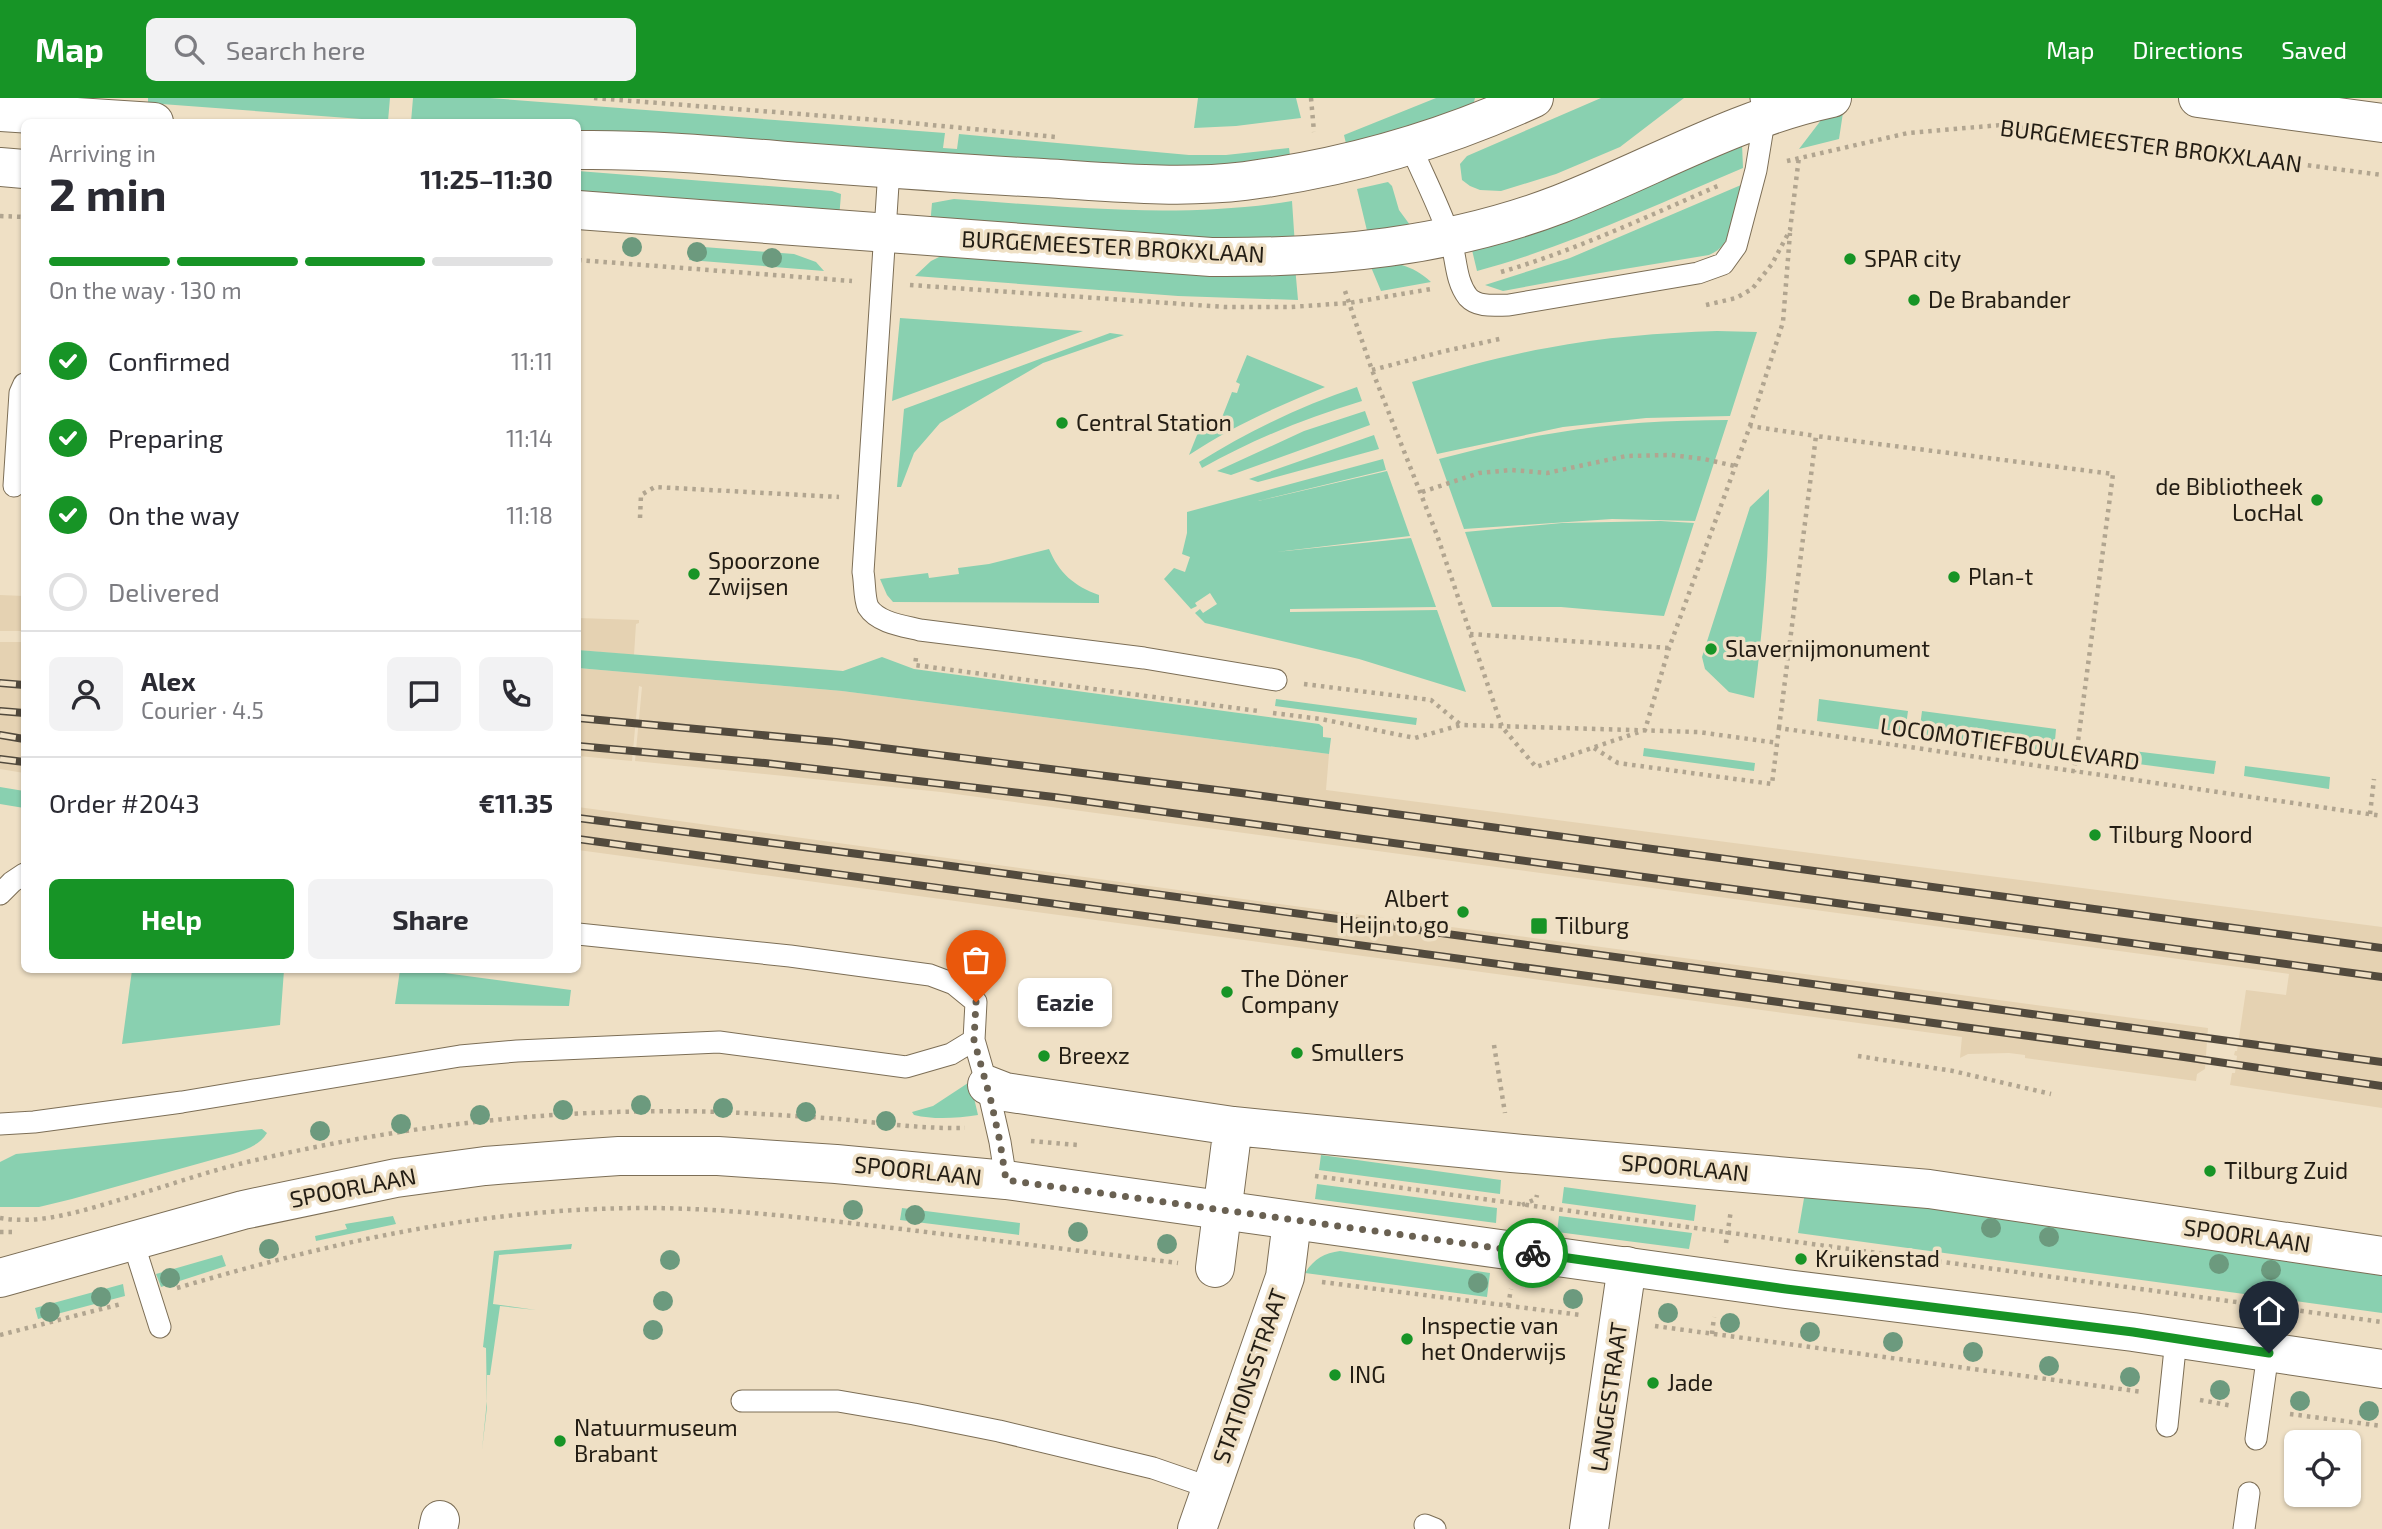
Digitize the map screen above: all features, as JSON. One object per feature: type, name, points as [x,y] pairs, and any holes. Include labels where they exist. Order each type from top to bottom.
[{"type":"street","points":[[581,150],[636,149],[889,169],[1125,183],[1243,181],[1321,167],[1410,145],[1486,120],[1534,98]]},
{"type":"street","name":"BURGEMEESTER BROKXLAAN","points":[[581,210],[1211,257],[1375,250],[1451,237],[1560,204],[1763,107],[1832,98]]},
{"type":"street","points":[[2198,98],[2382,123]]},
{"type":"street","points":[[0,111],[79,113],[129,119]]},
{"type":"street","points":[[0,167],[21,169]]},
{"type":"street","name":"SPOORLAAN","points":[[987,1085],[1005,1092],[1233,1126],[1929,1189],[2382,1256]]},
{"type":"street","points":[[1198,1266],[1222,1211],[1233,1126]]},
{"type":"street","name":"SPOORLAAN","points":[[0,1278],[243,1210],[328,1191],[440,1172],[530,1162],[619,1156],[718,1156],[1006,1180],[2382,1369]]},
{"type":"street","name":"STATIONSSTRAAT","points":[[1198,1529],[1285,1277],[1292,1221]]},
{"type":"street","name":"LANGESTRAAT","points":[[1589,1529],[1627,1266]]},
{"type":"lane","points":[[1410,145],[1451,237],[1460,284],[1469,298],[1485,305],[1509,305],[1698,273],[1723,264],[1736,246],[1756,170],[1763,107]]},
{"type":"lane","points":[[889,169],[863,572],[868,606],[894,624],[920,630],[1144,658],[1276,680]]},
{"type":"lane","points":[[14,486],[21,391]]},
{"type":"lane","points":[[0,894],[21,876]]},
{"type":"lane","points":[[581,934],[790,956],[930,975],[954,984],[976,1002],[974,1040],[987,1085],[1006,1180]]},
{"type":"lane","points":[[0,1124],[182,1102],[460,1056],[517,1051],[719,1042],[906,1067],[951,1055],[974,1040]]},
{"type":"lane","points":[[133,1242],[160,1327]]},
{"type":"lane","points":[[2166,1426],[2176,1339]]},
{"type":"lane","points":[[2256,1439],[2269,1353]]},
{"type":"lane","points":[[742,1402],[838,1402],[914,1414],[999,1431],[1153,1468],[1211,1488]]},
{"type":"lane","points":[[2244,1529],[2249,1493]]},
{"type":"path","points":[[594,98],[1064,137]]},
{"type":"path","points":[[1311,98],[1315,135]]},
{"type":"path","name":"BURGEMEESTER BROKXLAAN","points":[[1756,170],[1799,157],[1908,133],[2001,125],[2382,175]]},
{"type":"path","points":[[1645,730],[1669,648],[1749,426],[1783,322],[1799,157]]},
{"type":"path","points":[[0,216],[21,217]]},
{"type":"path","points":[[1724,302],[1752,289],[1772,264],[1790,230]]},
{"type":"path","points":[[581,260],[1225,307],[1291,307],[1349,303],[1372,370],[1422,492],[1502,727],[1536,767],[1645,730]]},
{"type":"path","points":[[1749,426],[2113,474],[2074,772]]},
{"type":"path","points":[[1594,747],[1618,763],[1772,785],[1815,436]]},
{"type":"path","points":[[1422,492],[1479,473],[1511,470],[1547,473],[1626,456],[1671,455],[1735,466]]},
{"type":"path","points":[[640,518],[640,495],[655,487],[868,499]]},
{"type":"path","points":[[920,630],[915,664],[1259,711]]},
{"type":"path","points":[[1470,634],[1669,648]]},
{"type":"path","points":[[1276,680],[1431,701],[1461,725]]},
{"type":"path","points":[[1272,713],[1321,719],[1415,738],[1461,725],[1698,732],[1778,743]]},
{"type":"path","name":"LOCOMOTIEFBOULEVARD","points":[[1779,728],[2382,816]]},
{"type":"path","points":[[2370,814],[2374,779]]},
{"type":"path","points":[[1858,1056],[1953,1070],[2051,1094]]},
{"type":"path","points":[[1308,1175],[2382,1322]]},
{"type":"path","points":[[1521,1205],[1536,1199],[1538,1187]]},
{"type":"path","points":[[0,1335],[312,1250],[400,1231],[490,1217],[568,1211],[645,1208],[788,1216],[1198,1266]]},
{"type":"path","points":[[1285,1277],[2382,1426]]},
{"type":"shaded area","points":[[0,595],[21,596],[21,631],[0,631]]},
{"type":"shaded area","points":[[581,618],[639,620],[636,624],[634,655],[581,650]]},
{"type":"shaded area","points":[[0,642],[21,642],[21,772],[0,769]]},
{"type":"shaded area","points":[[581,668],[842,691],[1329,754],[1326,790],[2382,927],[2382,1108],[2230,1085],[2232,1073],[2235,1073],[2237,1056],[2234,1055],[2237,1051],[2246,990],[2286,995],[2289,974],[941,792],[635,761],[642,687],[639,686],[632,761],[581,756]]},
{"type":"shaded area","points":[[581,807],[2208,1028],[2205,1069],[2197,1074],[2196,1081],[2025,1058],[2025,1055],[2009,1053],[1968,1054],[1960,1058],[1962,1037],[581,850]]},
{"type":"green space","points":[[148,98],[390,98],[388,119],[148,103]]},
{"type":"green space","points":[[413,98],[490,98],[945,133],[943,148],[957,149],[959,134],[1189,155],[1226,155],[1289,148],[1291,163],[1239,170],[581,135],[581,119],[411,119]]},
{"type":"green space","points":[[1198,98],[1296,98],[1301,118],[1194,128]]},
{"type":"green space","points":[[1436,98],[1475,98],[1474,102],[1429,129],[1348,152],[1344,135]]},
{"type":"green space","points":[[1601,98],[1684,98],[1620,147],[1556,174],[1501,191],[1480,190],[1462,180],[1460,164],[1467,156]]},
{"type":"green space","points":[[1844,106],[1839,139],[1799,149],[1825,115]]},
{"type":"green space","points":[[1742,144],[1743,168],[1579,237],[1477,271],[1472,250]]},
{"type":"green space","points":[[581,171],[832,191],[841,194],[839,219],[581,200]]},
{"type":"green space","points":[[1388,182],[1392,186],[1399,210],[1410,225],[1369,239],[1357,189]]},
{"type":"green space","points":[[1741,185],[1736,215],[1729,235],[1718,250],[1709,255],[1503,291],[1485,285],[1570,258]]},
{"type":"green space","points":[[954,199],[1123,210],[1208,209],[1292,201],[1295,246],[930,226],[932,203]]},
{"type":"green space","points":[[691,246],[794,254],[816,262],[824,271],[689,260]]},
{"type":"green space","points":[[941,256],[1295,266],[1298,300],[1178,296],[915,276],[931,261]]},
{"type":"green space","points":[[1368,260],[1402,265],[1417,271],[1431,282],[1381,291]]},
{"type":"green space","points":[[900,318],[1083,331],[892,401]]},
{"type":"green space","points":[[1717,331],[1757,332],[1730,416],[1646,418],[1563,427],[1437,454],[1412,382],[1496,359],[1568,344],[1632,336]]},
{"type":"green space","points":[[1110,333],[1124,335],[1043,363],[940,423],[914,453],[901,487],[897,487],[904,409]]},
{"type":"green space","points":[[1247,355],[1325,387],[1221,435],[1189,455],[1203,420],[1219,425],[1232,392],[1237,393],[1240,384],[1236,382]]},
{"type":"green space","points":[[1357,387],[1362,401],[1280,430],[1202,468],[1199,462],[1276,420]]},
{"type":"green space","points":[[1365,411],[1370,425],[1231,475],[1217,471],[1304,431]]},
{"type":"green space","points":[[1728,420],[1695,521],[1612,519],[1464,529],[1439,459],[1540,435],[1598,427]]},
{"type":"green space","points":[[1374,435],[1379,449],[1258,482],[1249,479]]},
{"type":"green space","points":[[1383,459],[1386,470],[1258,501],[1387,471],[1410,536],[1276,552],[1411,538],[1436,607],[1290,609],[1290,612],[1437,610],[1466,692],[1359,659],[1205,623],[1195,613],[1200,609],[1203,613],[1217,604],[1210,593],[1191,609],[1164,579],[1174,568],[1185,572],[1190,557],[1182,554],[1187,533],[1187,512]]},
{"type":"green space","points":[[1769,489],[1765,594],[1754,698],[1729,692],[1705,669],[1702,657],[1750,507]]},
{"type":"green space","points":[[1562,523],[1694,523],[1664,616],[1561,607],[1492,607],[1465,532]]},
{"type":"green space","points":[[1049,549],[1063,572],[1075,583],[1099,595],[1099,603],[893,602],[880,579],[928,573],[929,578],[959,574],[958,568],[989,564]]},
{"type":"green space","points":[[581,650],[843,671],[882,657],[914,669],[1319,724],[1323,727],[1323,737],[1331,738],[1329,754],[842,691],[581,668]]},
{"type":"green space","points":[[1276,699],[1417,718],[1416,725],[1275,706]]},
{"type":"green space","points":[[1819,699],[1908,711],[1905,733],[1817,721]]},
{"type":"green space","points":[[1922,711],[2056,729],[2054,752],[1919,734]]},
{"type":"green space","points":[[1644,748],[1755,763],[1754,771],[1643,756]]},
{"type":"green space","points":[[2125,750],[2216,761],[2214,774],[2123,762]]},
{"type":"green space","points":[[2245,766],[2330,777],[2329,789],[2244,776]]},
{"type":"green space","points":[[0,787],[21,790],[21,808],[0,804]]},
{"type":"green space","points":[[132,973],[284,973],[280,1025],[122,1044]]},
{"type":"green space","points":[[400,973],[444,973],[571,990],[569,1006],[395,1004]]},
{"type":"green space","points":[[968,1083],[971,1085],[978,1115],[938,1118],[922,1117],[912,1112],[933,1106]]},
{"type":"green space","points":[[262,1129],[267,1133],[260,1141],[233,1154],[39,1207],[0,1207],[0,1162],[16,1154]]},
{"type":"green space","points":[[1321,1155],[1501,1180],[1500,1194],[1319,1170]]},
{"type":"green space","points":[[1807,1181],[2382,1262],[2382,1313],[1798,1233]]},
{"type":"green space","points":[[1317,1184],[1497,1208],[1496,1223],[1315,1199]]},
{"type":"green space","points":[[1564,1187],[1696,1205],[1694,1221],[1562,1203]]},
{"type":"green space","points":[[902,1208],[1020,1223],[1019,1235],[900,1220]]},
{"type":"green space","points":[[393,1216],[396,1224],[316,1241],[315,1236],[347,1229],[345,1224]]},
{"type":"green space","points":[[1559,1216],[1692,1233],[1689,1249],[1557,1232]]},
{"type":"green space","points":[[572,1244],[571,1249],[499,1255],[493,1304],[536,1310],[500,1306],[490,1375],[487,1375],[487,1401],[486,1348],[483,1347],[494,1251]]},
{"type":"green space","points":[[1340,1251],[1490,1273],[1487,1297],[1305,1273],[1320,1258]]},
{"type":"green space","points":[[222,1255],[226,1266],[161,1287],[156,1274]]},
{"type":"green space","points":[[123,1284],[125,1296],[38,1319],[35,1308]]},
{"type":"railway","points":[[0,683],[21,685]]},
{"type":"railway","points":[[0,711],[21,713]]},
{"type":"railway","points":[[581,718],[836,742],[1241,793],[2382,948]]},
{"type":"railway","points":[[0,735],[21,738]]},
{"type":"railway","points":[[581,746],[765,763],[1054,797],[2382,977]]},
{"type":"railway","points":[[0,759],[21,762]]},
{"type":"railway","points":[[581,818],[936,864],[2382,1062]]},
{"type":"railway","points":[[581,839],[2382,1086]]},
{"type":"way so far","points":[[976,1002],[974,1040],[991,1101],[1006,1180],[1533,1253]]},
{"type":"place","name":"SPAR city","points":[[1850,259]]},
{"type":"place","name":"De Brabander","points":[[1914,300]]},
{"type":"place","name":"Central Station","points":[[1062,423]]},
{"type":"place","name":"de Bibliotheek LocHal","points":[[2317,500]]},
{"type":"place","name":"Spoorzone Zwijsen","points":[[694,574]]},
{"type":"place","name":"Plan-t","points":[[1954,577]]},
{"type":"place","name":"Slavernijmonument","points":[[1711,649]]},
{"type":"place","name":"Tilburg Noord","points":[[2095,835]]},
{"type":"place","name":"Albert Heijn to go","points":[[1463,912]]},
{"type":"place","name":"Tilburg","points":[[1539,926]]},
{"type":"place","name":"The Döner Company","points":[[1227,992]]},
{"type":"place","name":"Eazie","points":[[976,1002]]},
{"type":"place","name":"Smullers","points":[[1297,1053]]},
{"type":"place","name":"Breexz","points":[[1044,1056]]},
{"type":"place","name":"Tilburg Zuid","points":[[2210,1171]]},
{"type":"place","name":"Kruikenstad","points":[[1801,1259]]},
{"type":"place","name":"Inspectie van het Onderwijs","points":[[1407,1339]]},
{"type":"place","name":"ING","points":[[1335,1375]]},
{"type":"place","name":"Jade","points":[[1653,1383]]},
{"type":"place","name":"Natuurmuseum Brabant","points":[[560,1441]]},
{"type":"route","points":[[1533,1253],[1786,1289],[2133,1332],[2269,1353]]}]
